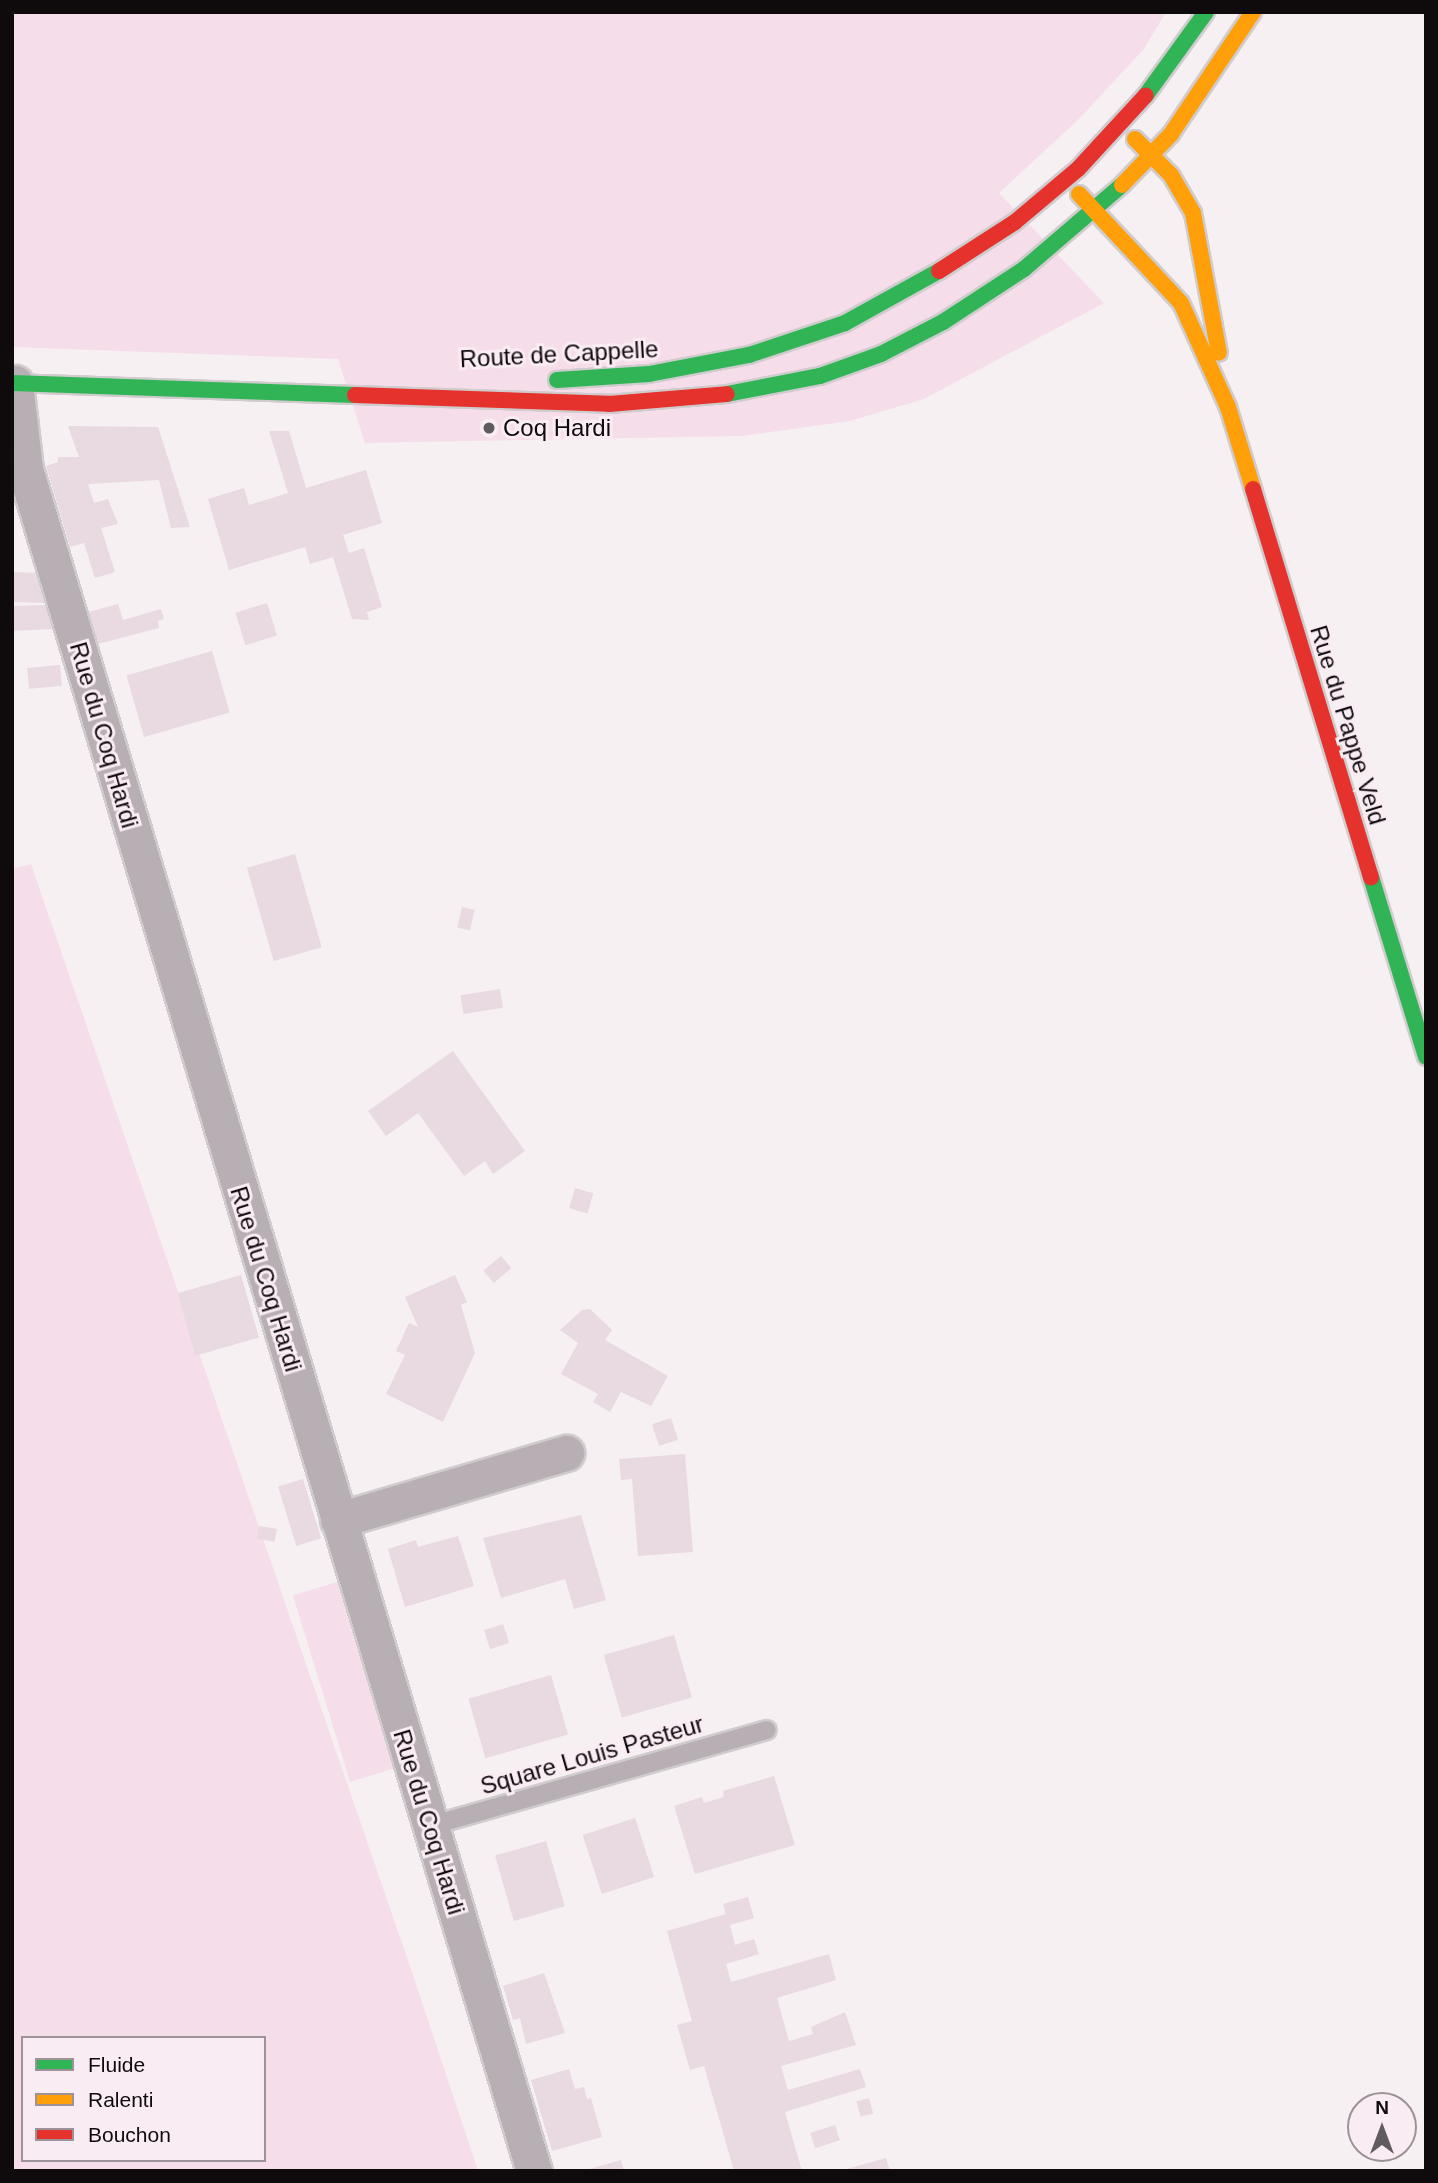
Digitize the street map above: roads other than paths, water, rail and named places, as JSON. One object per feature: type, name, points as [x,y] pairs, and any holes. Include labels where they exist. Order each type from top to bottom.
[{"type":"main road","name":"Route de Cappelle","points":[[541,380],[628,376],[698,366],[773,349],[845,323],[942,271],[1066,180],[1121,125],[1206,12]]},
{"type":"main road","name":"Route de Cappelle","points":[[14,383],[270,389],[481,402],[630,404],[743,393],[846,368],[901,345],[965,308],[1095,212],[1152,156],[1206,87],[1254,12]]},
{"type":"main road","name":"Rue du Pappe Veld","points":[[1121,125],[1179,187],[1199,228],[1228,407]]},
{"type":"main road","name":"Rue du Pappe Veld","points":[[1066,180],[1181,303],[1228,407],[1426,1057]]},
{"type":"main road","name":"Route de Cappelle","points":[[270,389],[487,382]]},
{"type":"street","name":"Rue du Coq Hardi","points":[[14,383],[25,469],[534,2171]]},
{"type":"street","points":[[338,1520],[566,1453]]},
{"type":"lane","name":"Square Louis Pasteur","points":[[430,1826],[767,1730]]},
{"type":"place","name":"Coq Hardi","points":[[489,428]]}]
